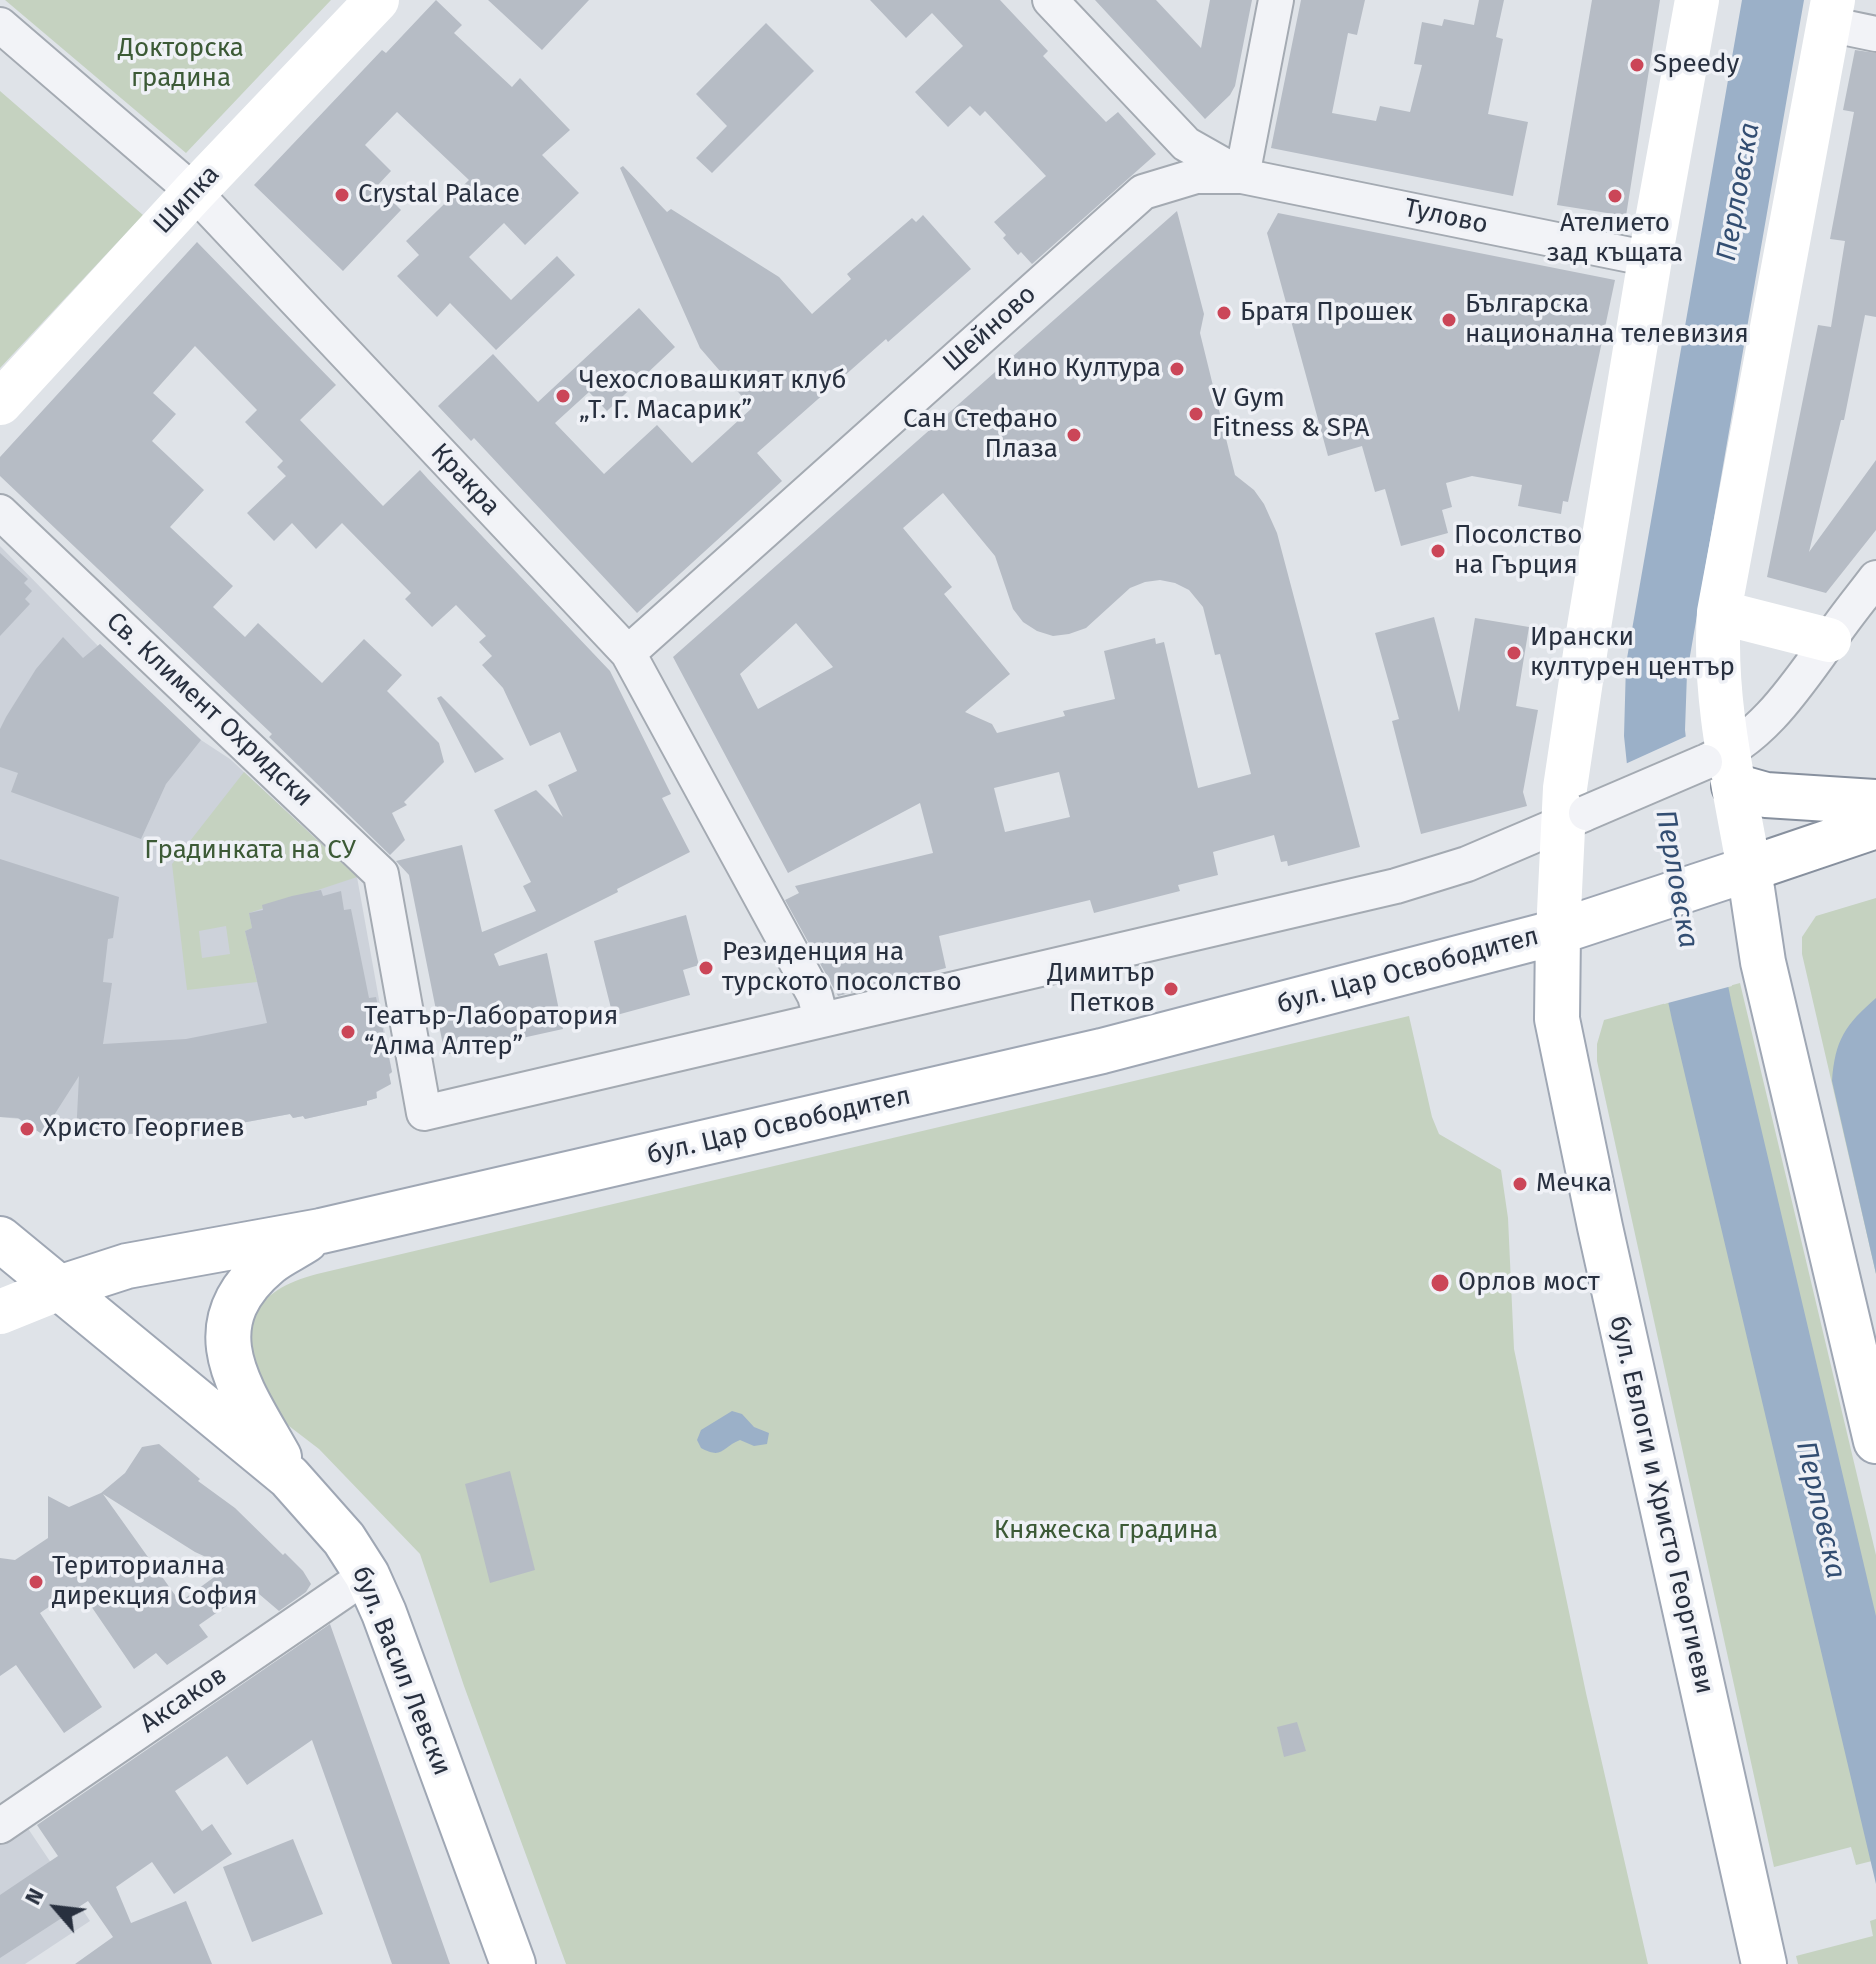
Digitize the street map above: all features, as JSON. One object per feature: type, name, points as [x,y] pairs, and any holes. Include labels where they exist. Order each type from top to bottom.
[{"type":"main road","name":"Шипка","points":[[0,403],[194,192],[377,0]]},
{"type":"main road","name":"бул. Евлоги и Христо Георгиеви","points":[[1697,0],[1589,627],[1574,818],[1576,926],[1557,1019],[1603,1243],[1764,1964]]},
{"type":"main road","points":[[1830,12],[1719,612],[1719,667],[1723,767],[1735,874],[1763,962],[1876,1441]]},
{"type":"main road","points":[[1719,612],[1829,640]]},
{"type":"main road","points":[[1723,767],[1766,795],[1876,802]]},
{"type":"main road","name":"бул. Цар Освободител","points":[[0,1312],[127,1266],[321,1231],[1102,1051],[1576,926],[1876,826]]},
{"type":"main road","points":[[289,1477],[235,1372],[227,1345],[228,1325],[234,1306],[246,1287],[269,1263],[321,1231]]},
{"type":"main road","name":"бул. Васил Левски","points":[[0,1239],[289,1477],[344,1539],[367,1575],[384,1613],[513,1964]]},
{"type":"street","points":[[1050,0],[1186,144],[1242,176],[1276,0]]},
{"type":"street","points":[[1830,12],[1876,34]]},
{"type":"street","name":"Кракра","points":[[0,25],[194,192],[628,653],[815,996],[821,1019]]},
{"type":"street","name":"Шейново","points":[[628,653],[1143,192],[1196,176],[1242,176]]},
{"type":"street","name":"Тулово","points":[[1242,176],[1650,259]]},
{"type":"street","name":"Св. Климент Охридски","points":[[0,512],[381,874],[424,1113],[821,1019]]},
{"type":"street","points":[[821,1019],[1396,886],[1467,864],[1574,818],[1723,767],[1802,681],[1876,578]]},
{"type":"street","name":"Аксаков","points":[[0,1826],[367,1575]]},
{"type":"shaded area","points":[[0,546],[98,646],[100,644],[201,740],[230,759],[357,877],[392,1072],[389,1075],[391,1084],[377,1092],[377,1098],[367,1101],[367,1105],[305,1119],[303,1116],[293,1118],[290,1114],[198,1131],[76,1136],[76,1125],[49,1124],[42,1134],[19,1119],[0,1117]]},
{"type":"shaded area","points":[[27,1827],[90,1921],[25,1964],[0,1964],[0,1845]]},
{"type":"green space","name":"Докторска градина","points":[[5,0],[331,0],[186,153]]},
{"type":"green space","points":[[0,91],[143,215],[0,368]]},
{"type":"green space","name":"Градинката на СУ","points":[[244,772],[357,877],[249,913],[252,928],[245,931],[257,982],[187,990],[172,864]],"holes":[[[226,926],[230,954],[202,958],[199,931]]]},
{"type":"green space","points":[[1876,898],[1876,1274],[1802,954],[1802,937],[1816,916]]},
{"type":"green space","points":[[1740,983],[1876,1555],[1876,1860],[1856,1865],[1851,1847],[1774,1867],[1597,1061],[1597,1044],[1604,1020]]},
{"type":"green space","name":"Княжеска градина","points":[[1409,1016],[1432,1117],[1439,1134],[1501,1170],[1508,1218],[1514,1349],[1586,1693],[1648,1964],[566,1964],[464,1686],[420,1554],[319,1449],[272,1413],[248,1385],[246,1318],[278,1290],[317,1274]]},
{"type":"green space","points":[[1876,1919],[1876,1964],[1798,1964],[1796,1956],[1873,1936],[1870,1921]]},
{"type":"water","name":"Перловска","points":[[1742,0],[1804,0],[1687,673],[1685,730],[1697,832],[1732,1005],[1876,1616],[1876,1884],[1672,1020],[1636,851],[1624,736],[1626,664]]},
{"type":"water","points":[[1876,998],[1876,1274],[1832,1081],[1836,1055],[1844,1034]]},
{"type":"water","points":[[732,1411],[742,1414],[754,1427],[769,1433],[767,1444],[754,1446],[740,1440],[718,1453],[701,1448],[697,1440],[701,1430]]},
{"type":"pier","points":[[1689,735],[1701,831],[1732,986],[1664,1004],[1632,852],[1623,765]]},
{"type":"building","points":[[436,0],[462,25],[454,33],[512,87],[520,78],[570,130],[542,155],[579,193],[525,245],[504,223],[469,257],[511,300],[557,256],[575,275],[496,350],[450,303],[437,317],[397,276],[419,255],[406,241],[469,180],[397,112],[365,145],[391,171],[377,186],[401,210],[343,271],[254,185],[382,50],[386,53]]},
{"type":"building","points":[[488,0],[589,0],[542,50]]},
{"type":"building","points":[[870,0],[1000,0],[1048,51],[1043,56],[1106,122],[1118,112],[1156,154],[1032,264],[1021,252],[1018,255],[994,222],[1046,176],[985,111],[980,116],[970,106],[948,127],[915,92],[963,46],[932,13],[906,38]]},
{"type":"building","points":[[1095,0],[1156,0],[1201,48],[1210,0],[1252,0],[1235,86],[1230,95],[1205,119]]},
{"type":"building","points":[[1301,0],[1365,0],[1357,35],[1348,33],[1332,113],[1376,121],[1380,106],[1410,112],[1422,65],[1414,64],[1422,22],[1442,26],[1444,19],[1474,25],[1479,0],[1504,0],[1496,37],[1503,39],[1488,114],[1528,122],[1513,196],[1271,148]]},
{"type":"building","points":[[1592,0],[1660,0],[1626,216],[1557,205]]},
{"type":"building","points":[[766,23],[814,71],[712,173],[696,158],[727,126],[696,94]]},
{"type":"building","points":[[1855,50],[1876,53],[1876,317],[1865,315],[1844,420],[1841,420],[1809,552],[1876,460],[1876,530],[1826,593],[1767,577],[1818,325],[1831,327],[1845,241],[1830,239],[1854,112],[1843,110]]},
{"type":"building","points":[[623,166],[667,212],[671,209],[779,277],[812,314],[851,279],[847,274],[912,218],[916,222],[923,215],[971,269],[757,453],[782,481],[637,613],[474,438],[471,441],[438,406],[493,354],[538,402],[639,308],[675,347],[607,411],[589,392],[555,423],[604,474],[657,425],[692,463],[752,408],[700,348],[620,168]]},
{"type":"building","points":[[1177,211],[1204,314],[1200,333],[1235,475],[1254,490],[1277,533],[1360,847],[1288,866],[1287,861],[1281,862],[1274,835],[1213,852],[1218,875],[1178,885],[1180,891],[1094,913],[1090,900],[939,936],[946,968],[838,996],[785,900],[799,893],[795,886],[933,853],[920,803],[788,873],[673,657]],"holes":[[[943,493],[995,556],[1013,609],[1023,622],[1037,631],[1053,636],[1086,628],[1130,588],[1145,582],[1160,580],[1189,590],[1203,607],[1215,655],[1220,654],[1251,774],[1198,788],[1164,642],[1156,644],[1155,638],[1104,651],[1115,699],[1063,711],[1065,716],[997,733],[992,724],[965,712],[1010,674],[944,594],[952,587],[903,528]],[[796,623],[833,667],[758,709],[740,674]],[[1059,772],[1070,817],[1005,832],[994,788]]]},
{"type":"building","name":"Българска национална телевизия","points":[[1278,213],[1615,280],[1568,502],[1563,501],[1561,514],[1518,506],[1522,485],[1472,476],[1446,483],[1452,507],[1442,510],[1448,533],[1401,546],[1385,489],[1375,492],[1362,446],[1328,456],[1267,233]]},
{"type":"building","points":[[197,242],[336,385],[300,420],[383,506],[420,470],[610,671],[671,794],[662,798],[690,852],[494,954],[499,966],[547,953],[563,1029],[445,1055],[409,875],[396,861],[462,845],[482,932],[536,911],[523,886],[531,882],[494,810],[536,790],[563,817],[548,785],[577,771],[560,732],[530,746],[503,688],[482,665],[492,656],[479,642],[486,636],[456,605],[432,627],[405,599],[411,593],[342,523],[316,549],[292,523],[274,541],[247,513],[286,476],[277,467],[283,461],[245,422],[257,410],[195,346],[153,393],[176,414],[152,441],[204,490],[170,527],[233,586],[213,607],[245,637],[258,623],[322,683],[364,639],[402,675],[387,691],[439,743],[444,762],[404,802],[407,805],[392,813],[405,840],[390,855],[269,737],[272,734],[0,476],[0,457]]},
{"type":"building","points":[[0,553],[28,579],[24,583],[32,591],[25,599],[30,604],[0,636]]},
{"type":"building","points":[[1434,617],[1459,712],[1475,618],[1529,627],[1516,706],[1538,710],[1523,792],[1527,806],[1421,834],[1392,721],[1399,719],[1375,633]]},
{"type":"building","points":[[63,637],[83,658],[100,644],[201,740],[166,784],[141,839],[11,792],[18,773],[0,767],[0,729],[36,669]]},
{"type":"building","points":[[441,696],[504,759],[475,773],[437,698]]},
{"type":"building","points":[[0,859],[119,897],[113,938],[108,939],[103,982],[112,983],[103,1044],[186,1039],[267,1023],[245,931],[252,928],[249,913],[263,910],[262,905],[292,896],[321,890],[323,896],[341,891],[344,910],[351,909],[369,998],[376,997],[392,1072],[389,1074],[391,1084],[376,1092],[377,1098],[367,1101],[367,1105],[305,1119],[303,1116],[293,1118],[290,1114],[198,1131],[76,1136],[79,1076],[42,1134],[18,1118],[0,1117]]},
{"type":"building","points":[[686,915],[699,965],[683,970],[690,995],[613,1016],[594,941]]},
{"type":"building","points":[[159,1444],[200,1479],[198,1481],[235,1508],[283,1555],[285,1553],[311,1584],[306,1592],[279,1611],[252,1588],[199,1625],[208,1637],[167,1665],[156,1653],[134,1669],[78,1587],[40,1613],[102,1707],[64,1733],[16,1665],[0,1676],[0,1558],[15,1560],[48,1538],[48,1496],[69,1507],[101,1493],[125,1473],[142,1447]],"holes":[[[103,1494],[195,1552],[228,1567],[180,1602]]]},
{"type":"building","points":[[510,1471],[535,1570],[490,1583],[465,1484]]},
{"type":"building","points":[[330,1624],[450,1964],[392,1964],[312,1740],[247,1785],[227,1756],[175,1791],[202,1831],[212,1824],[232,1854],[174,1894],[152,1862],[116,1887],[131,1923],[186,1901],[212,1964],[75,1964],[113,1937],[88,1901],[0,1958],[0,1895],[58,1856],[37,1825]]},
{"type":"building","points":[[1297,1722],[1306,1751],[1284,1757],[1277,1727]]},
{"type":"building","points":[[293,1839],[323,1914],[252,1942],[223,1867]]},
{"type":"place","name":"Speedy","points":[[1637,65]]},
{"type":"place","name":"Crystal Palace","points":[[342,195]]},
{"type":"place","name":"Ателието зад къщата","points":[[1615,196]]},
{"type":"place","name":"Братя Прошек","points":[[1224,313]]},
{"type":"place","name":"Българска национална телевизия","points":[[1449,320]]},
{"type":"place","name":"Кино Култура","points":[[1177,369]]},
{"type":"place","name":"Чехословашкият клуб „Т. Г. Масарик”","points":[[563,396]]},
{"type":"place","name":"V Gym Fitness & SPA","points":[[1196,414]]},
{"type":"place","name":"Сан Стефано Плаза","points":[[1074,435]]},
{"type":"place","name":"Посолство на Гърция","points":[[1438,551]]},
{"type":"place","name":"Ирански културен център","points":[[1514,653]]},
{"type":"place","name":"Резиденция на турското посолство","points":[[706,968]]},
{"type":"place","name":"Димитър Петков","points":[[1171,989]]},
{"type":"place","name":"Театър-Лаборатория “Алма Алтер”","points":[[348,1032]]},
{"type":"place","name":"Христо Георгиев","points":[[27,1129]]},
{"type":"place","name":"Мечка","points":[[1520,1184]]},
{"type":"place","name":"Орлов мост","points":[[1440,1283]]},
{"type":"place","name":"Териториална дирекция София","points":[[36,1582]]}]
